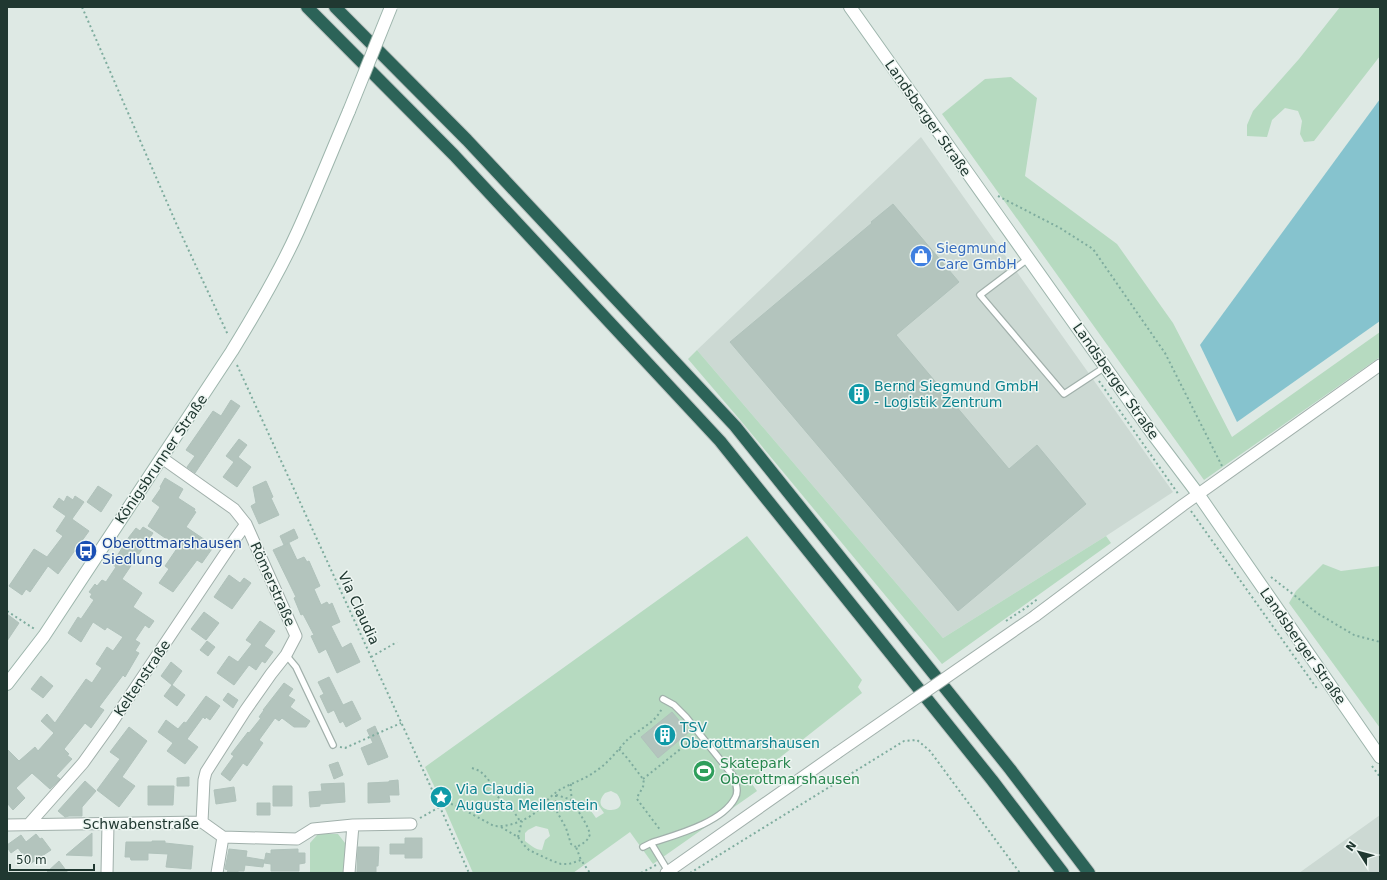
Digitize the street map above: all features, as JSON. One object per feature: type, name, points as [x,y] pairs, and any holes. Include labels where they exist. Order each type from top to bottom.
[{"type":"highway","points":[[307,7],[454,155],[720,441],[992,780],[1063,873]]},
{"type":"highway","points":[[335,7],[467,140],[735,426],[1010,769],[1089,873]]},
{"type":"street","name":"Königsbrunner Straße","points":[[8,680],[44,636],[232,351],[264,297],[298,232],[391,7]]},
{"type":"street","name":"Landsberger Straße","points":[[850,7],[985,198],[1198,494],[1380,757]]},
{"type":"street","points":[[667,872],[1035,616],[1198,494],[1380,366]]},
{"type":"street","name":"Römerstraße","points":[[162,458],[234,509],[246,524],[296,636],[286,655],[258,692],[206,772],[204,780],[202,822]]},
{"type":"street","name":"Keltenstraße","points":[[29,824],[83,763],[246,524]]},
{"type":"street","name":"Schwabenstraße","points":[[7,825],[202,822],[223,837]]},
{"type":"street","points":[[108,824],[108,873]]},
{"type":"street","points":[[217,873],[223,837],[297,839],[313,829],[353,825],[411,824]]},
{"type":"street","points":[[349,873],[353,825]]},
{"type":"lane","points":[[1029,258],[980,295],[1064,394],[1106,367]]},
{"type":"lane","points":[[286,655],[296,667],[333,746]]},
{"type":"lane","points":[[643,847],[706,823],[721,813],[736,797],[737,787],[734,777],[686,717],[674,705],[663,699]]},
{"type":"lane","points":[[651,843],[667,872]]},
{"type":"path","points":[[82,7],[176,223],[229,337],[232,331]]},
{"type":"path","points":[[985,198],[993,193],[1060,228],[1093,249],[1165,353],[1226,474]]},
{"type":"path","name":"Via Claudia","points":[[232,351],[238,368],[469,873]]},
{"type":"path","points":[[1270,576],[1317,613],[1354,635],[1380,642]]},
{"type":"path","points":[[7,611],[44,636]]},
{"type":"path","points":[[371,657],[397,642]]},
{"type":"path","points":[[411,824],[447,803],[456,805],[494,826],[521,821],[531,816],[555,795],[596,771],[628,740],[657,716],[662,709],[663,699]]},
{"type":"path","points":[[333,746],[345,748],[401,723]]},
{"type":"path","points":[[643,779],[700,733]]},
{"type":"path","points":[[690,873],[904,741],[917,740],[930,751],[1020,873]]},
{"type":"path","points":[[619,749],[628,758],[643,779],[643,788],[637,796],[637,799],[666,838]]},
{"type":"path","points":[[472,768],[480,771],[488,780],[497,796],[512,809],[521,821],[518,837]]},
{"type":"path","points":[[572,784],[572,800],[590,834],[586,842],[576,847]]},
{"type":"path","points":[[555,795],[563,796],[572,800]]},
{"type":"path","points":[[555,795],[556,810],[566,828],[571,844],[576,847],[580,860],[590,873]]},
{"type":"path","points":[[543,806],[556,810]]},
{"type":"path","points":[[500,826],[518,837],[529,850],[550,860],[561,864],[569,864],[580,860]]},
{"type":"shaded area","points":[[921,137],[1173,492],[1106,536],[943,638],[697,350]]},
{"type":"shaded area","points":[[1380,815],[1380,873],[1299,873]]},
{"type":"green space","points":[[1340,7],[1380,7],[1380,56],[1314,141],[1304,142],[1300,134],[1302,121],[1298,111],[1285,108],[1272,120],[1267,137],[1247,136],[1247,125],[1253,111],[1299,59]]},
{"type":"green space","points":[[1011,77],[1037,98],[1025,176],[1117,244],[1173,323],[1232,437],[1380,332],[1380,357],[1204,480],[942,114],[985,79]]},
{"type":"green space","points":[[697,350],[943,638],[1106,536],[1111,543],[942,664],[688,359]]},
{"type":"green space","points":[[747,536],[862,680],[858,687],[862,693],[750,781],[757,791],[653,864],[630,832],[573,873],[473,873],[425,767]],"holes":[[[611,791],[617,794],[621,801],[620,806],[616,809],[610,810],[605,809],[601,805],[601,800],[605,793]],[[597,803],[604,813],[596,818],[589,808]],[[536,826],[548,829],[550,836],[545,840],[542,850],[531,846],[525,841],[525,833]]]},
{"type":"green space","points":[[1323,564],[1341,571],[1380,566],[1380,728],[1289,603],[1296,591]]},
{"type":"green space","points":[[318,834],[338,834],[345,843],[345,873],[310,873],[310,843]]},
{"type":"water","points":[[1380,99],[1380,321],[1237,422],[1200,345]]},
{"type":"building","name":"Bernd Siegmund GmbH - Logistik Zentrum","points":[[893,204],[959,282],[896,335],[1009,469],[1037,445],[1086,504],[958,611],[730,342]]},
{"type":"building","points":[[231,400],[240,406],[195,473],[187,467],[195,456],[186,450],[213,411],[221,416]]},
{"type":"building","points":[[239,439],[247,445],[238,457],[251,467],[237,487],[223,477],[234,462],[226,456]]},
{"type":"building","points":[[165,478],[183,489],[178,498],[195,509],[194,511],[196,512],[186,527],[214,546],[202,563],[197,560],[173,592],[159,583],[169,569],[165,566],[178,547],[148,526],[160,507],[152,501],[161,488],[160,487]]},
{"type":"building","points":[[266,481],[273,497],[271,498],[279,515],[259,524],[251,506],[256,503],[253,487]]},
{"type":"building","points":[[98,486],[112,495],[101,512],[87,502]]},
{"type":"building","points":[[67,496],[73,500],[75,496],[84,502],[72,519],[89,531],[58,574],[48,566],[30,592],[26,589],[22,595],[9,586],[34,549],[47,557],[63,536],[56,531],[66,516],[53,507],[59,498],[64,502]]},
{"type":"building","points":[[143,527],[153,533],[122,579],[142,593],[133,607],[154,621],[149,628],[145,625],[135,640],[140,643],[135,651],[139,653],[125,677],[123,675],[99,707],[104,710],[91,728],[85,723],[64,749],[69,754],[67,755],[72,759],[56,776],[60,779],[50,789],[32,773],[16,788],[25,798],[13,810],[7,803],[7,749],[19,761],[35,747],[38,751],[54,733],[41,721],[47,714],[55,723],[86,679],[92,683],[102,668],[96,664],[107,647],[113,651],[123,637],[107,627],[105,630],[93,622],[81,642],[68,633],[78,617],[81,619],[94,600],[90,597],[92,594],[89,592],[95,584],[97,586],[102,580],[106,582],[116,567],[112,564],[129,537],[136,528],[140,531]]},
{"type":"building","points":[[294,529],[298,538],[284,545],[280,536]]},
{"type":"building","points":[[289,543],[297,560],[304,557],[307,562],[309,561],[320,586],[314,589],[321,605],[327,602],[329,605],[332,603],[340,622],[331,626],[342,648],[351,643],[360,662],[337,673],[326,649],[319,653],[311,636],[314,635],[303,614],[301,615],[294,598],[296,597],[273,550]]},
{"type":"building","points":[[229,575],[240,583],[244,578],[251,583],[232,609],[214,597]]},
{"type":"building","points":[[204,612],[219,623],[206,640],[191,629]]},
{"type":"building","points":[[7,614],[19,623],[7,641]]},
{"type":"building","points":[[260,621],[275,631],[264,646],[273,652],[265,663],[262,661],[256,670],[249,665],[234,685],[217,673],[229,656],[238,662],[252,644],[246,640]]},
{"type":"building","points":[[207,641],[215,647],[208,656],[200,650]]},
{"type":"building","points":[[171,662],[182,671],[172,685],[161,676]]},
{"type":"building","points":[[41,676],[53,686],[43,698],[31,689]]},
{"type":"building","points":[[329,677],[343,705],[352,701],[361,719],[346,727],[343,721],[340,723],[334,710],[328,713],[320,696],[324,694],[318,682]]},
{"type":"building","points":[[284,683],[293,689],[288,696],[295,700],[290,707],[310,721],[306,727],[294,727],[282,718],[279,721],[275,718],[259,740],[263,743],[247,766],[243,763],[230,781],[221,774],[234,756],[231,754],[261,718],[259,717],[263,710]]},
{"type":"building","points":[[172,685],[185,695],[177,706],[164,696]]},
{"type":"building","points":[[228,693],[238,700],[233,708],[223,700]]},
{"type":"building","points":[[206,696],[220,706],[210,720],[203,717],[187,739],[198,747],[185,764],[167,751],[173,743],[158,732],[166,720],[178,729],[184,722],[186,723]]},
{"type":"building","name":"TSV Oberottmarshausen","points":[[672,712],[689,732],[658,758],[641,737]]},
{"type":"building","points":[[375,726],[388,757],[368,765],[361,748],[373,743],[367,730]]},
{"type":"building","points":[[129,727],[147,741],[122,777],[135,786],[119,807],[97,790],[120,759],[110,752]]},
{"type":"building","points":[[338,762],[343,775],[334,779],[329,765]]},
{"type":"building","points":[[189,777],[189,786],[177,786],[177,778]]},
{"type":"building","points":[[398,780],[399,795],[389,795],[390,802],[368,803],[368,783]]},
{"type":"building","points":[[85,781],[96,791],[82,807],[82,816],[65,817],[58,811]]},
{"type":"building","points":[[344,783],[345,802],[320,804],[320,806],[310,807],[309,792],[322,791],[321,784]]},
{"type":"building","points":[[148,786],[174,786],[173,805],[148,805]]},
{"type":"building","points":[[273,786],[292,786],[292,806],[273,806]]},
{"type":"building","points":[[234,787],[236,801],[216,804],[214,790]]},
{"type":"building","points":[[257,803],[270,803],[270,815],[257,815]]},
{"type":"building","points":[[92,833],[92,856],[66,855]]},
{"type":"building","points":[[36,834],[40,839],[42,838],[51,850],[30,864],[18,848],[11,853],[7,847],[7,845],[21,835],[26,842]]},
{"type":"building","points":[[405,838],[422,838],[422,858],[405,858],[405,854],[390,854],[390,844],[405,844]]},
{"type":"building","points":[[165,841],[165,843],[193,846],[191,869],[166,867],[168,854],[148,853],[148,860],[131,860],[130,857],[125,857],[126,842]]},
{"type":"building","points":[[358,847],[379,847],[378,866],[376,866],[376,872],[357,872]]},
{"type":"building","points":[[229,849],[247,851],[246,857],[264,860],[263,867],[245,865],[244,871],[238,871],[238,873],[227,873],[228,870],[225,869]]},
{"type":"building","points":[[298,849],[298,853],[305,853],[305,863],[299,864],[299,871],[271,871],[271,864],[264,863],[266,853],[271,854],[271,850]]},
{"type":"building","points":[[59,861],[68,873],[46,873]]},
{"type":"place","name":"Siegmund Care GmbH","points":[[921,256]]},
{"type":"place","name":"Bernd Siegmund GmbH - Logistik Zentrum","points":[[859,394]]},
{"type":"place","name":"Oberottmarshausen Siedlung","points":[[86,551]]},
{"type":"place","name":"TSV Oberottmarshausen","points":[[665,735]]},
{"type":"place","name":"Skatepark Oberottmarshausen","points":[[704,771]]},
{"type":"place","name":"Via Claudia Augusta Meilenstein","points":[[441,797]]}]
